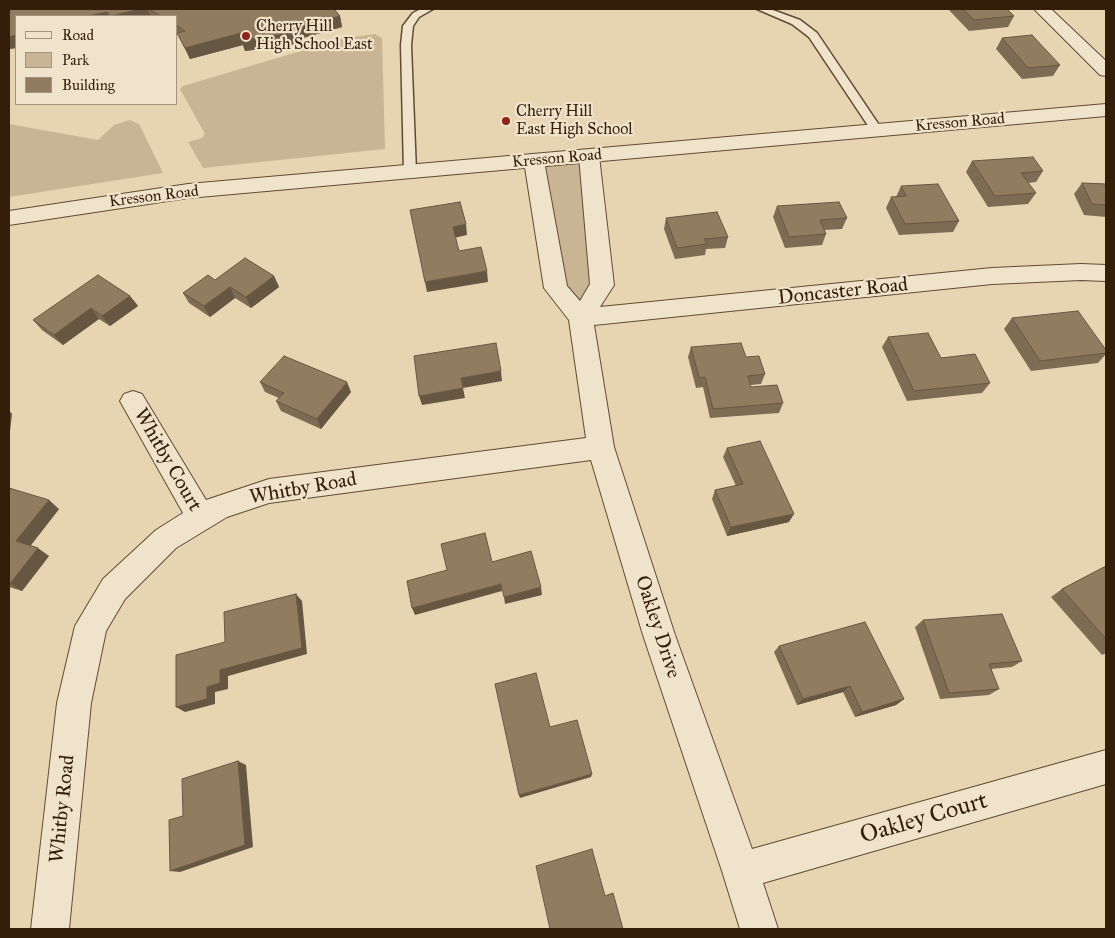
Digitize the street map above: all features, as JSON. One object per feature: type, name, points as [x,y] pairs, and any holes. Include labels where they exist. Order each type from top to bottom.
[{"type":"street","points":[[1042,9],[1106,71]]},
{"type":"street","name":"Kresson Road","points":[[9,218],[188,191],[1106,110]]},
{"type":"street","points":[[534,161],[556,288],[581,318],[602,284],[589,156]]},
{"type":"street","name":"Doncaster Road","points":[[581,318],[992,276],[1081,272],[1106,273]]},
{"type":"street","name":"Oakley Drive","points":[[581,318],[601,448],[659,634],[741,871],[759,929]]},
{"type":"street","name":"Whitby Court","points":[[133,401],[201,518]]},
{"type":"street","name":"Whitby Road","points":[[50,929],[74,703],[91,626],[114,588],[166,539],[218,507],[269,491],[601,448]]},
{"type":"street","name":"Oakley Court","points":[[741,871],[1106,767]]},
{"type":"lane","points":[[410,172],[406,45],[408,26],[416,15],[428,9]]},
{"type":"lane","points":[[762,9],[796,22],[813,35],[877,131]]},
{"type":"green space","points":[[375,34],[382,38],[385,149],[203,168],[188,142],[202,138],[205,134],[180,89],[183,86],[311,48],[312,43]]},
{"type":"green space","points":[[130,120],[139,124],[163,173],[9,197],[9,124],[98,140],[114,125]]},
{"type":"green space","points":[[589,156],[602,285],[581,318],[556,288],[534,161]]},
{"type":"building","points":[[9,9],[140,9],[115,15],[109,15],[107,12],[93,15],[15,15],[15,35],[9,37]]},
{"type":"building","name":"Cherry Hill High School East","points":[[149,9],[334,9],[340,16],[300,27],[300,32],[241,40],[241,33],[185,48],[178,35],[178,33],[185,31],[178,26],[178,15],[159,15]]},
{"type":"building","points":[[963,9],[1007,9],[1014,16],[974,20]]},
{"type":"building","points":[[1032,35],[1060,65],[1028,68],[1002,38]]},
{"type":"building","points":[[1033,157],[1043,171],[1021,173],[1036,193],[995,196],[972,161]]},
{"type":"building","points":[[1082,183],[1106,184],[1106,205],[1092,204]]},
{"type":"building","points":[[938,184],[959,221],[905,224],[891,197],[906,196],[901,186]]},
{"type":"building","points":[[460,202],[466,224],[453,227],[459,251],[481,247],[487,271],[425,282],[410,210]]},
{"type":"building","points":[[839,202],[847,218],[820,220],[826,234],[789,237],[777,206]]},
{"type":"building","points":[[717,212],[728,237],[704,239],[707,244],[677,248],[666,218]]},
{"type":"building","points":[[245,258],[274,276],[246,297],[230,287],[204,306],[183,293],[208,275],[215,280]]},
{"type":"building","points":[[98,275],[130,296],[102,316],[91,308],[54,335],[33,320]]},
{"type":"building","points":[[1078,311],[1106,350],[1106,353],[1040,361],[1012,318]]},
{"type":"building","points":[[928,333],[941,358],[975,354],[990,383],[914,391],[888,337]]},
{"type":"building","points":[[496,343],[501,371],[461,378],[463,388],[419,396],[414,356]]},
{"type":"building","points":[[741,343],[746,357],[759,356],[765,374],[748,376],[751,387],[777,385],[783,403],[713,409],[705,377],[699,378],[691,347]]},
{"type":"building","points":[[284,356],[347,382],[317,419],[276,401],[284,393],[260,382]]},
{"type":"building","points":[[760,441],[794,514],[731,527],[715,490],[743,484],[727,448]]},
{"type":"building","points":[[9,488],[49,500],[16,541],[38,548],[10,584],[9,583]]},
{"type":"building","points":[[485,533],[492,562],[531,551],[541,587],[504,597],[501,584],[412,608],[407,581],[447,570],[441,544]]},
{"type":"building","points":[[1106,566],[1106,639],[1062,589]]},
{"type":"building","points":[[296,594],[302,648],[220,670],[220,683],[207,687],[207,699],[176,707],[176,655],[225,642],[224,612]]},
{"type":"building","points":[[1002,614],[1022,661],[989,664],[999,689],[949,693],[923,620]]},
{"type":"building","points":[[865,622],[904,699],[862,712],[850,686],[803,699],[779,646]]},
{"type":"building","points":[[536,673],[550,727],[577,720],[592,774],[519,795],[495,684]]},
{"type":"building","points":[[238,761],[245,845],[170,871],[169,820],[183,816],[182,779]]},
{"type":"building","points":[[592,849],[605,896],[613,893],[623,929],[550,929],[536,866]]},
{"type":"place","name":"Cherry Hill High School East","points":[[246,36]]},
{"type":"place","name":"Cherry Hill East High School","points":[[506,121]]}]
